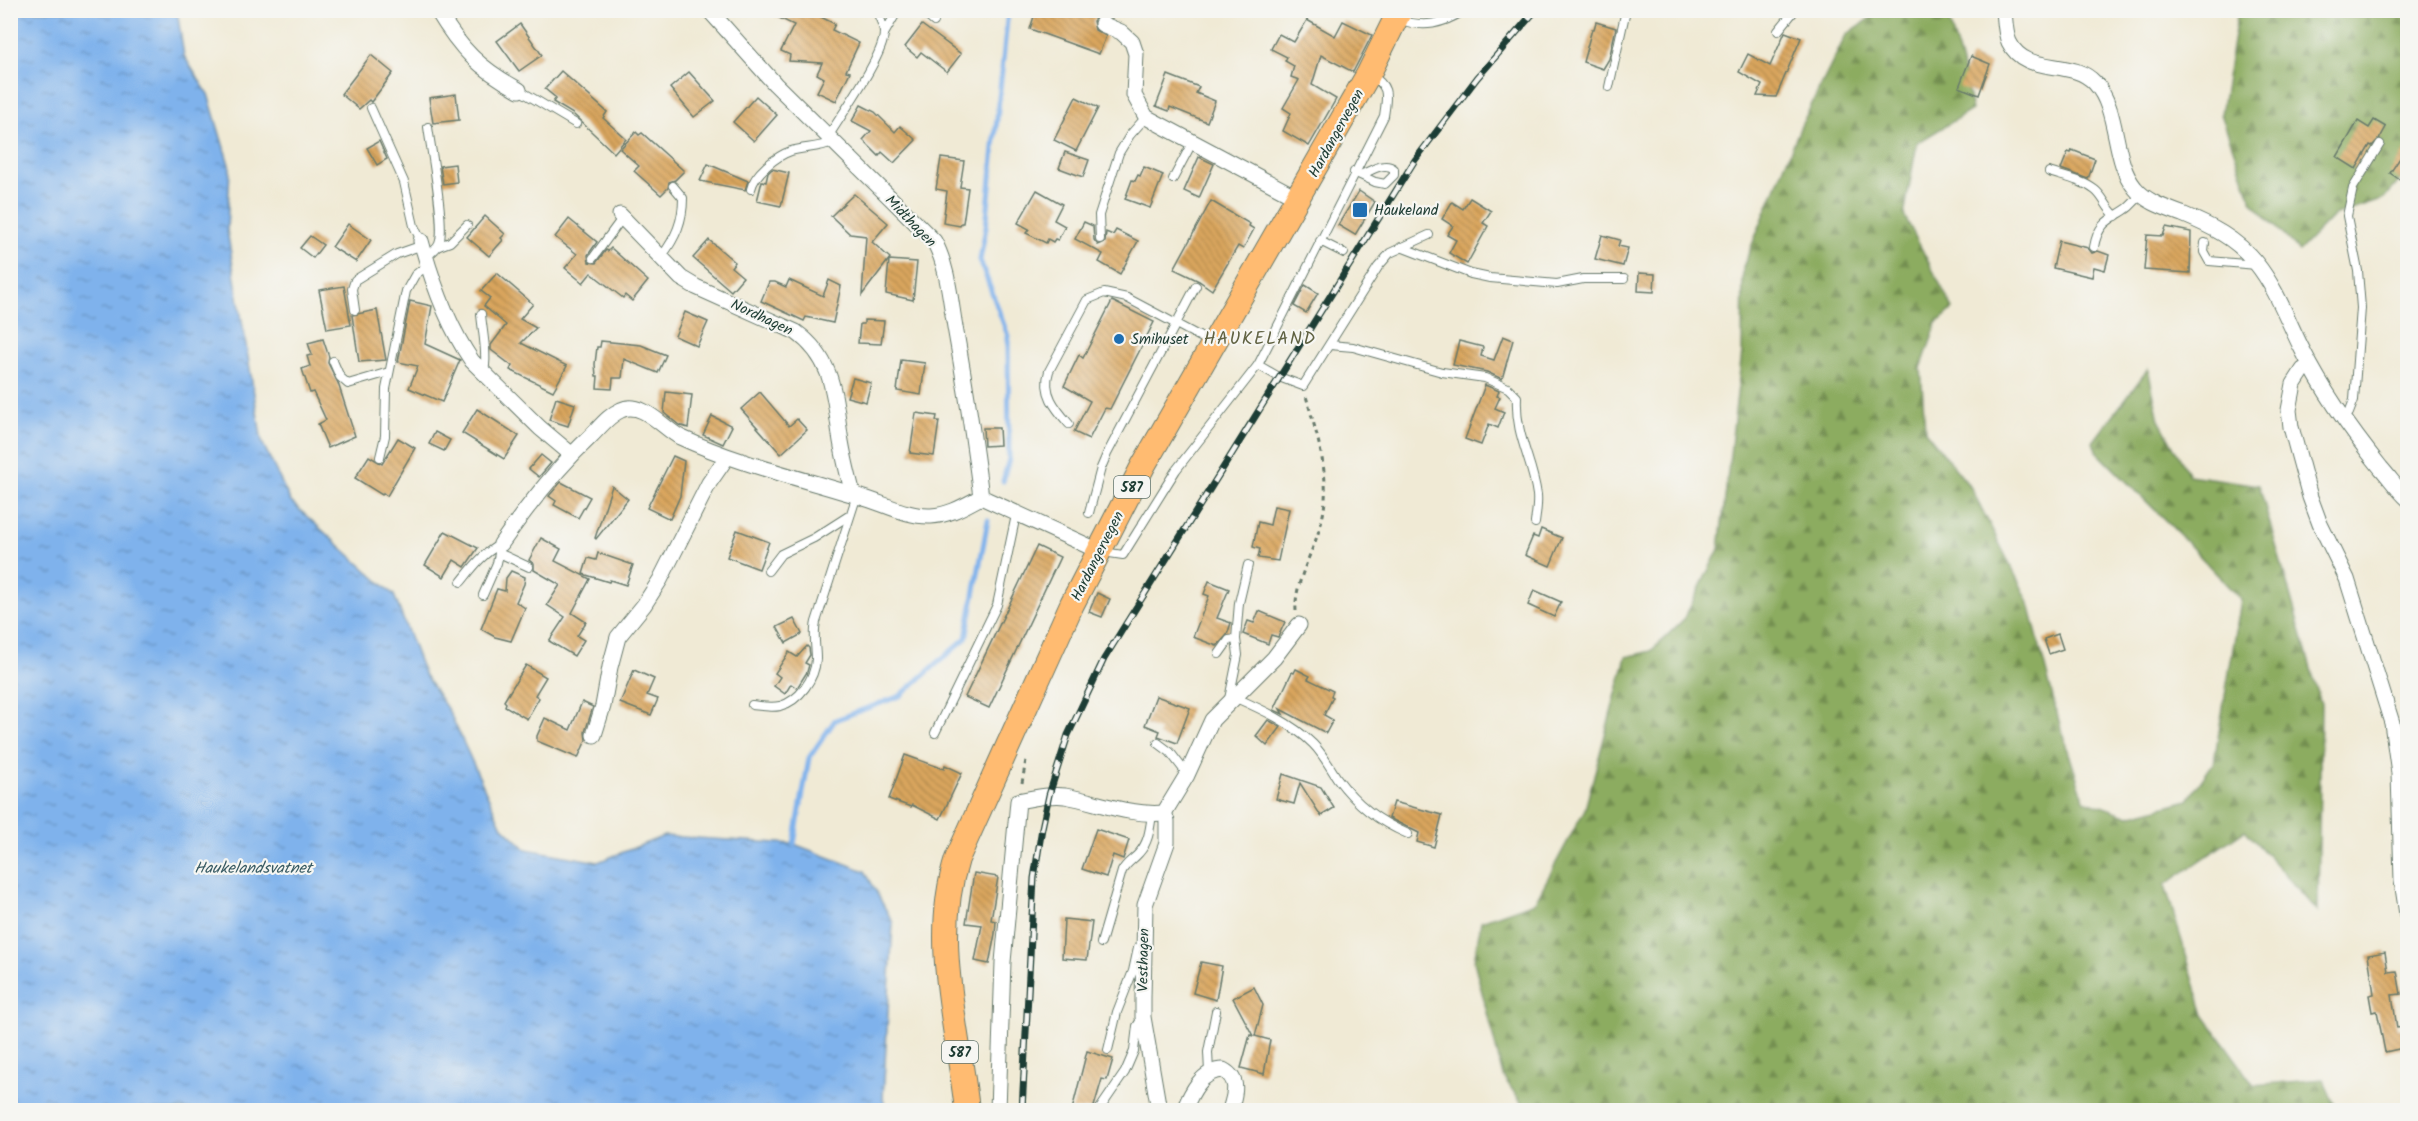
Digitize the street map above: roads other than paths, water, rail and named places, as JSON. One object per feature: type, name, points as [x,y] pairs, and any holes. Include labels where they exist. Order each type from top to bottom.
[{"type":"main road","name":"Hardangervegen","points":[[967,1110],[946,955],[945,913],[950,879],[1072,604],[1143,466],[1368,75],[1398,14]]},
{"type":"street","points":[[436,10],[472,59],[489,73],[519,90]]},
{"type":"street","name":"Midthagen","points":[[709,10],[741,48],[830,140],[934,241],[941,255],[971,416],[981,497]]},
{"type":"street","points":[[2004,10],[2008,41],[2018,54],[2030,62],[2071,69],[2096,84],[2106,101],[2126,175],[2135,189],[2163,207],[2224,233],[2242,247],[2258,265],[2274,292],[2310,366],[2366,449],[2408,499]]},
{"type":"street","points":[[1102,24],[1121,32],[1132,42],[1136,54],[1134,95],[1146,117],[1298,198]]},
{"type":"street","name":"Nordhagen","points":[[621,216],[681,278],[796,332],[810,343],[822,359],[831,379],[836,399],[843,456],[855,495]]},
{"type":"street","points":[[424,252],[442,302],[464,350],[483,373],[540,428],[571,454]]},
{"type":"street","points":[[2310,366],[2304,370],[2294,384],[2289,410],[2291,428],[2310,497],[2320,524],[2347,579],[2392,723],[2400,773],[2402,881],[2408,921]]},
{"type":"street","points":[[500,549],[529,504],[571,454],[611,416],[622,409],[631,407],[646,412],[678,435],[727,457],[912,514],[928,516],[957,511],[981,497],[1099,551]]},
{"type":"street","points":[[594,735],[603,706],[618,637],[645,605],[709,483],[727,457]]},
{"type":"street","points":[[998,1110],[1003,962],[1018,801],[1049,795],[1064,796],[1137,813],[1158,814],[1187,775],[1212,720],[1274,658],[1299,625]]},
{"type":"street","name":"Vesthagen","points":[[1158,814],[1167,821],[1167,843],[1147,896],[1143,1017],[1159,1110]]},
{"type":"street","points":[[1184,1110],[1200,1082],[1209,1072],[1223,1070],[1233,1078],[1234,1096],[1230,1110]]},
{"type":"lane","points":[[876,10],[882,21],[884,34]]},
{"type":"lane","points":[[751,189],[757,176],[788,152],[822,147],[830,140],[868,72],[884,34],[898,10]]},
{"type":"lane","points":[[920,10],[934,22]]},
{"type":"lane","points":[[1398,14],[1408,23],[1427,26],[1439,23],[1465,10]]},
{"type":"lane","points":[[1609,87],[1626,10]]},
{"type":"lane","points":[[1778,31],[1796,10]]},
{"type":"lane","points":[[1099,551],[1123,555],[1176,470],[1258,365],[1320,241],[1357,174],[1384,116],[1387,99],[1385,88],[1380,81],[1368,75]]},
{"type":"lane","points":[[519,90],[576,124]]},
{"type":"lane","points":[[371,108],[404,182],[414,226],[424,252],[406,291],[386,388],[385,436],[380,457]]},
{"type":"lane","points":[[1100,239],[1099,215],[1119,153],[1130,135],[1146,117]]},
{"type":"lane","points":[[428,128],[440,212],[439,246]]},
{"type":"lane","points":[[1173,179],[1192,143]]},
{"type":"lane","points":[[2343,417],[2349,413],[2354,400],[2361,308],[2358,271],[2347,216],[2348,208],[2358,178],[2380,144]]},
{"type":"lane","points":[[2049,172],[2095,190],[2116,216]]},
{"type":"lane","points":[[662,256],[676,234],[683,211],[683,198],[673,186]]},
{"type":"lane","points":[[2094,247],[2100,227],[2130,208],[2141,194]]},
{"type":"lane","points":[[592,258],[621,216]]},
{"type":"lane","points":[[354,310],[352,289],[355,280],[397,254],[424,252],[450,242],[467,225]]},
{"type":"lane","points":[[1258,365],[1279,377],[1304,386],[1378,267],[1390,252],[1429,235]]},
{"type":"lane","points":[[1320,241],[1344,253]]},
{"type":"lane","points":[[2205,243],[2205,252],[2209,261],[2258,265]]},
{"type":"lane","points":[[1401,247],[1471,274],[1490,278],[1557,284],[1583,279],[1624,279]]},
{"type":"lane","points":[[1089,513],[1107,454],[1196,286]]},
{"type":"lane","points":[[1069,424],[1056,409],[1047,393],[1045,383],[1048,371],[1087,300],[1104,292],[1127,298],[1214,344]]},
{"type":"lane","points":[[481,314],[487,361],[483,373]]},
{"type":"lane","points":[[1330,345],[1353,347],[1442,372],[1485,378],[1508,388],[1517,398],[1516,417],[1520,438],[1532,470],[1537,497],[1535,523]]},
{"type":"lane","points":[[333,361],[340,377],[348,384],[389,372]]},
{"type":"lane","points":[[752,705],[779,706],[797,697],[807,684],[815,666],[816,622],[855,495]]},
{"type":"lane","points":[[935,733],[997,605],[1016,514]]},
{"type":"lane","points":[[768,571],[781,554],[814,538],[850,515]]},
{"type":"lane","points":[[461,582],[489,550],[500,549],[529,567]]},
{"type":"lane","points":[[483,595],[500,549]]},
{"type":"lane","points":[[1248,565],[1239,603],[1236,639],[1238,654],[1231,700],[1275,718],[1312,743],[1364,810],[1408,834]]},
{"type":"lane","points":[[1219,654],[1229,640],[1236,639]]},
{"type":"lane","points":[[1158,743],[1170,752],[1187,775]]},
{"type":"lane","points":[[1101,943],[1122,871],[1126,864],[1142,850],[1158,814]]},
{"type":"lane","points":[[1108,1050],[1117,1012],[1133,971],[1139,946],[1144,940]]},
{"type":"lane","points":[[1209,1072],[1208,1052],[1216,1011]]},
{"type":"lane","points":[[1099,1110],[1125,1072],[1134,1051],[1137,1026],[1143,1017]]},
{"type":"lane","points":[[1149,1110],[1155,1085]]},
{"type":"water","name":"Haukelandsvatnet","points":[[10,11],[177,11],[184,56],[208,94],[230,168],[227,230],[262,442],[291,502],[394,595],[424,674],[450,713],[501,825],[526,849],[598,862],[664,836],[794,844],[865,871],[893,923],[883,1099],[887,1110],[11,1110]]},
{"type":"waterway","points":[[1003,481],[1009,459],[1008,336],[980,260],[986,227],[1008,10]]},
{"type":"waterway","points":[[794,844],[809,758],[835,720],[900,696],[966,638],[988,520]]},
{"type":"railway","points":[[1022,1110],[1034,878],[1049,795],[1068,735],[1104,659],[1415,160],[1477,78],[1536,10]]},
{"type":"place","name":"Haukeland","points":[[1360,210]]},
{"type":"place","name":"Smihuset","points":[[1119,339]]},
{"type":"district","name":"HAUKELAND","points":[[1260,338]]}]
